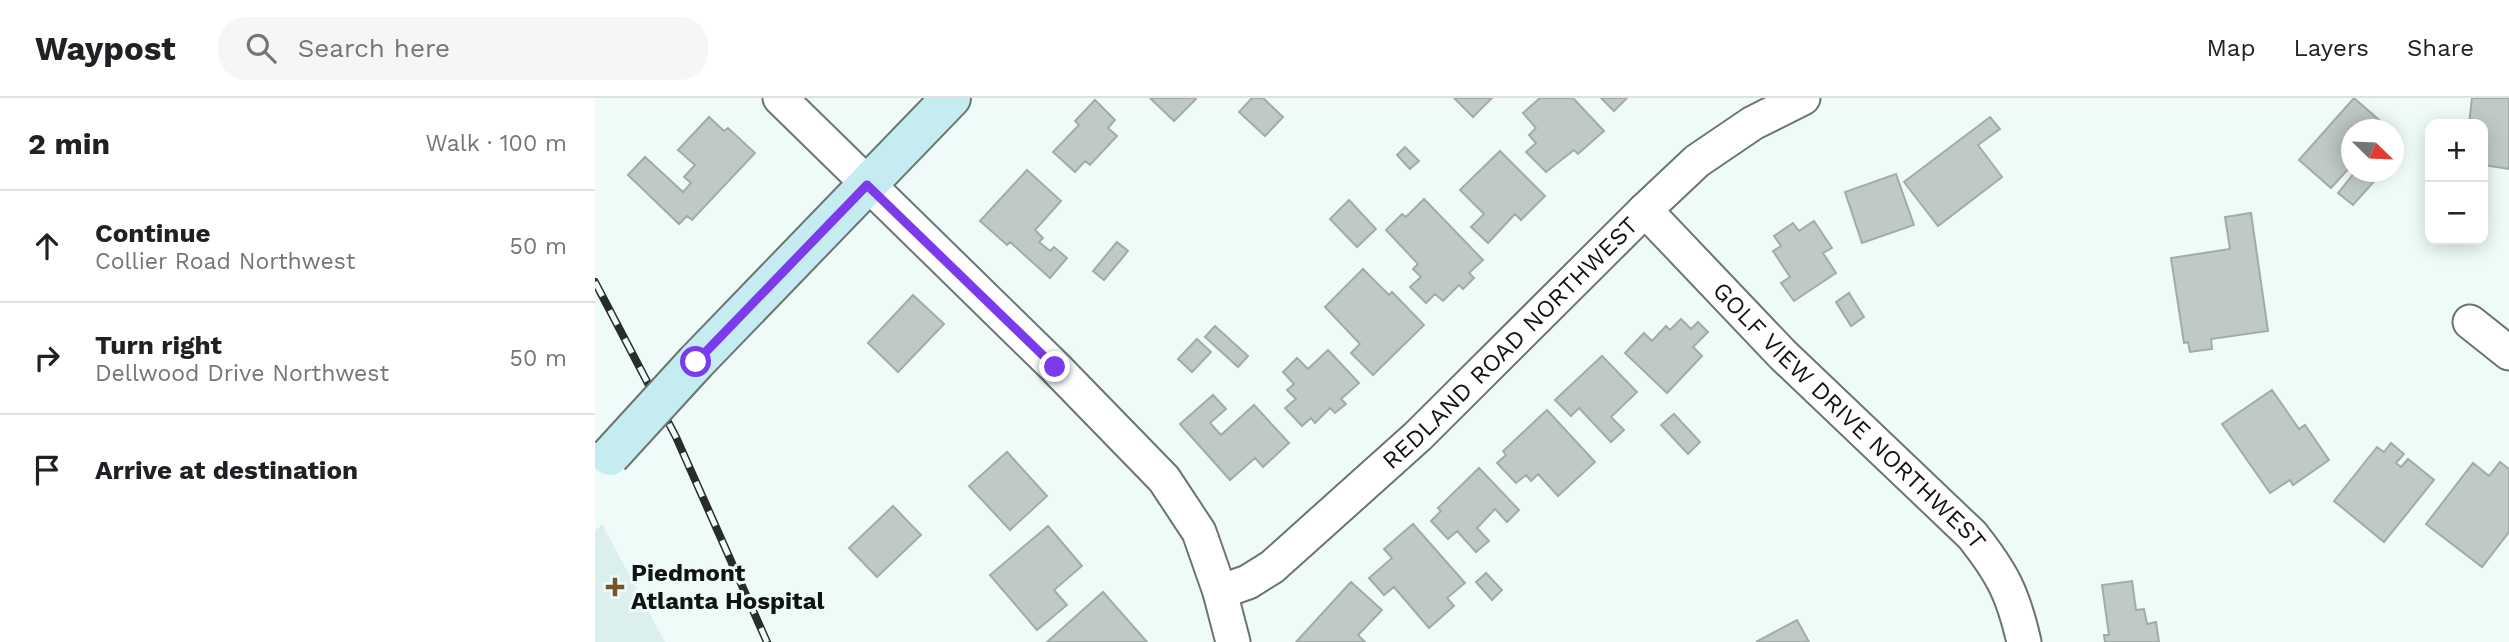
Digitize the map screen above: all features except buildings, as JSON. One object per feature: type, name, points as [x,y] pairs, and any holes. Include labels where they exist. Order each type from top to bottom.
[{"type":"street","points":[[780,98],[1055,367],[1164,479],[1199,532],[1220,592],[1233,642]]},
{"type":"street","points":[[603,464],[696,362],[951,98]]},
{"type":"street","name":"REDLAND ROAD NORTHWEST","points":[[1220,592],[1248,582],[1272,567],[1418,436],[1697,161],[1753,123],[1803,98]]},
{"type":"street","name":"GOLF VIEW DRIVE NORTHWEST","points":[[1645,210],[1783,355],[1972,535],[1996,565],[2015,602],[2024,642]]},
{"type":"street","points":[[2470,322],[2509,353]]},
{"type":"shaded area","name":"Piedmont Atlanta Hospital","points":[[602,524],[665,642],[595,642],[595,532]]},
{"type":"railway","points":[[595,282],[676,437],[767,642]]},
{"type":"place","name":"Piedmont Atlanta Hospital","points":[[615,587]]},
{"type":"route","points":[[696,362],[867,185],[1055,367]]}]
